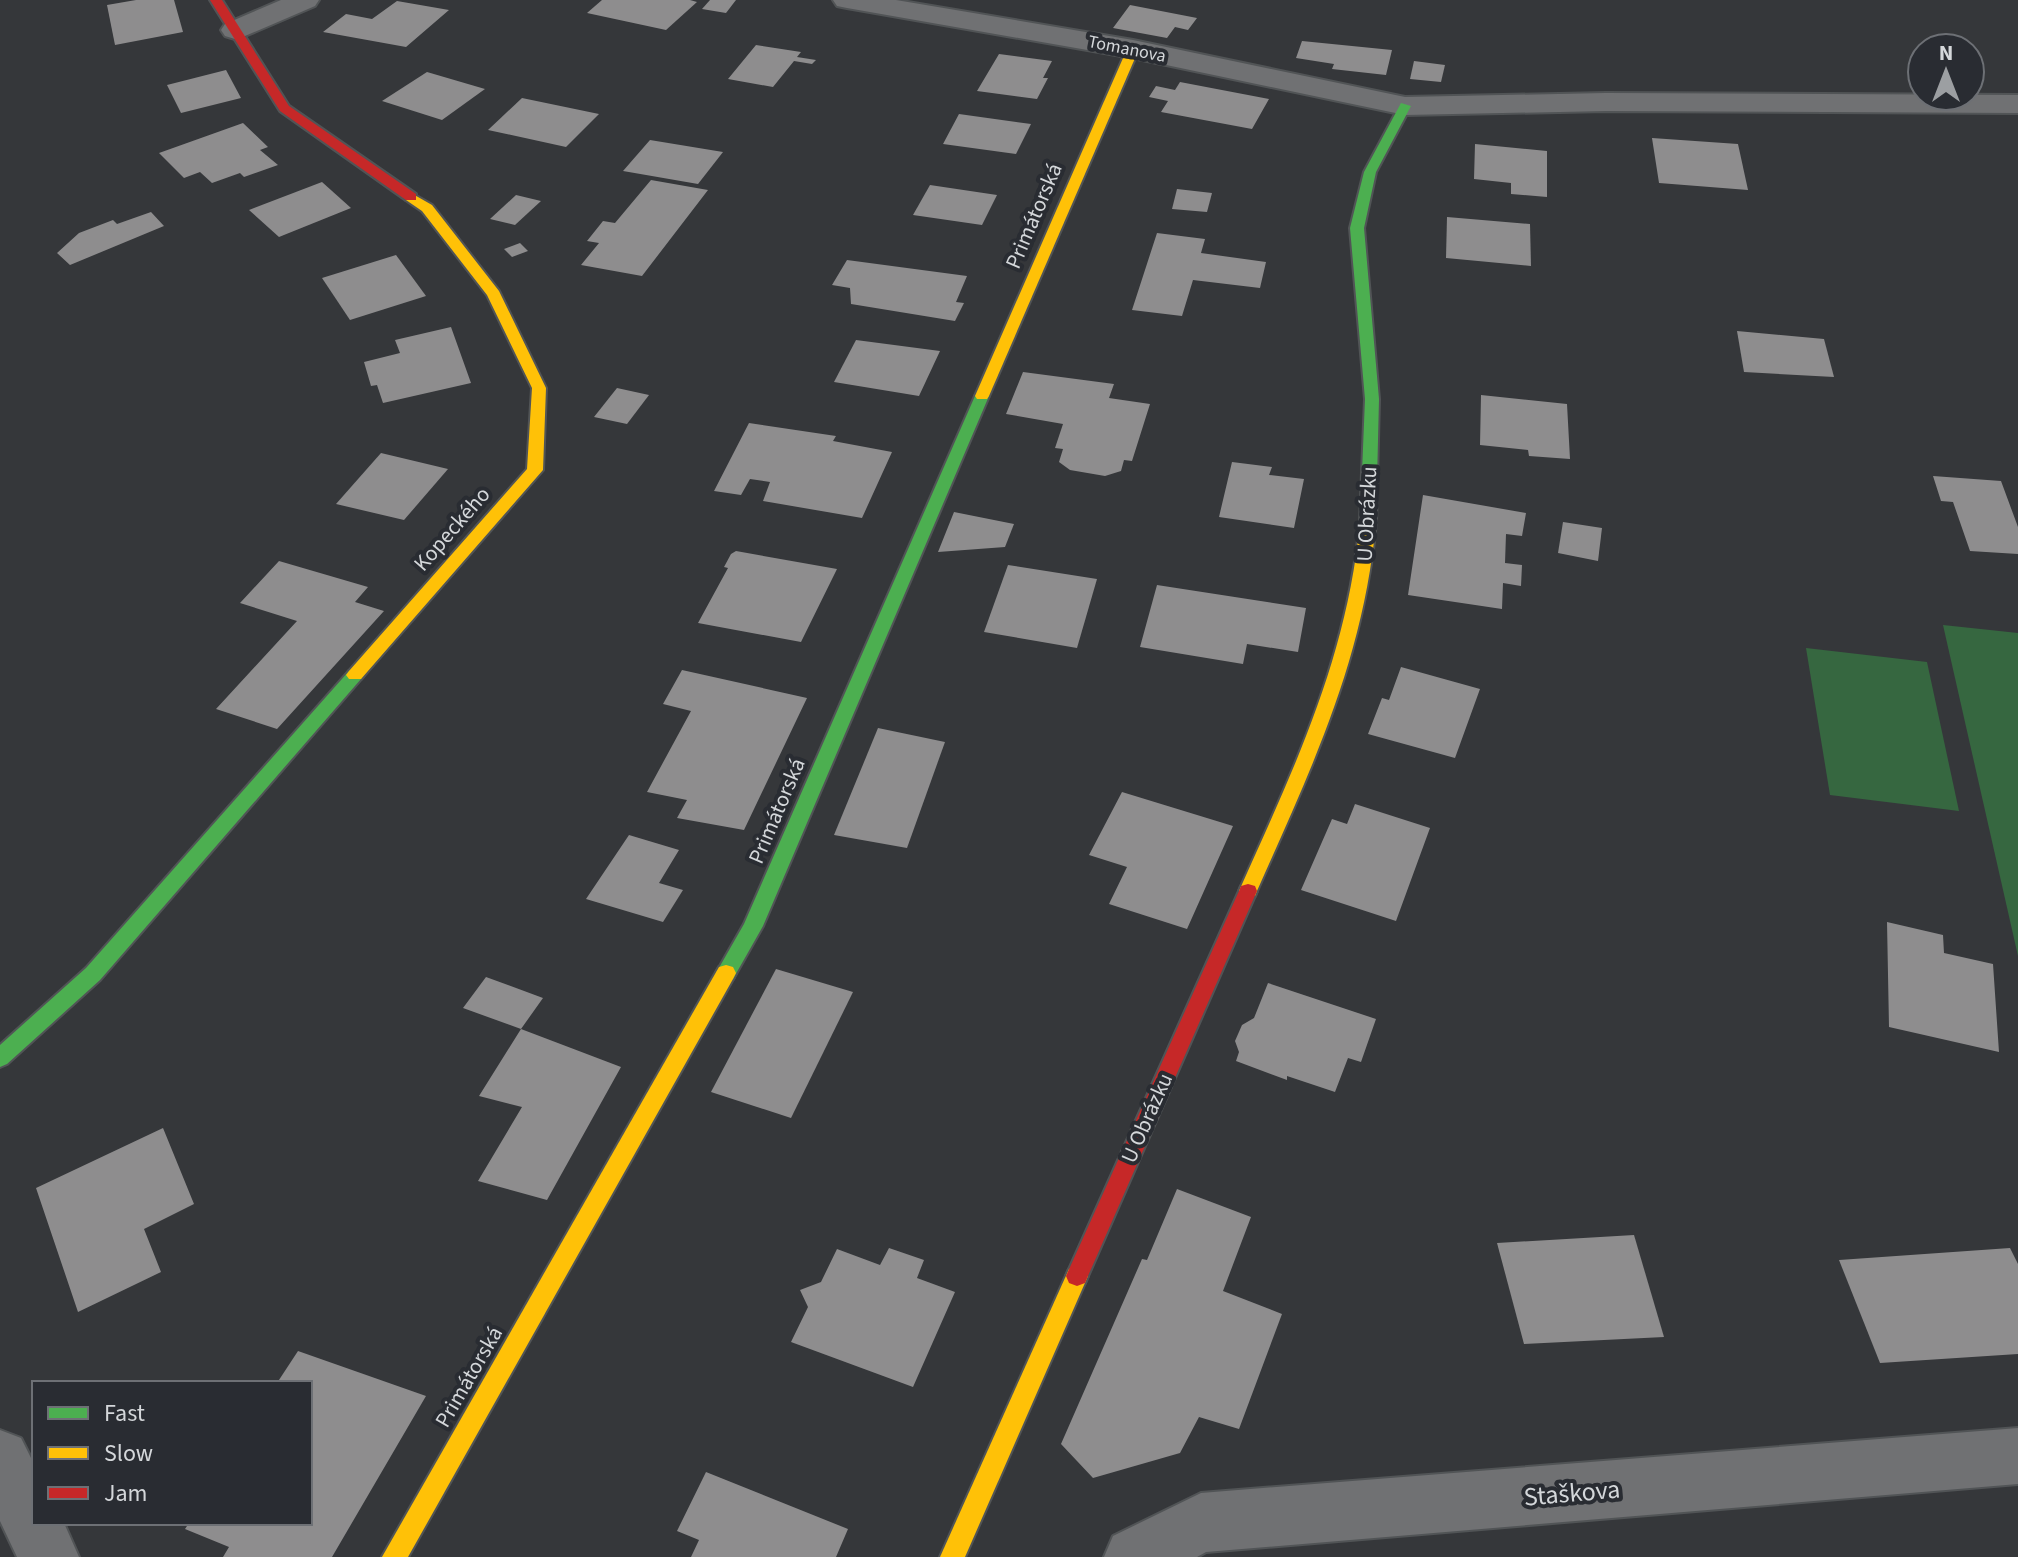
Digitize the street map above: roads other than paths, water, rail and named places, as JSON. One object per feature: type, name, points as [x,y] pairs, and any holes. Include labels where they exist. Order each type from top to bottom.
[{"type":"street","name":"Kopeckého","points":[[0,1058],[93,974],[535,470],[539,388],[494,294],[427,208],[284,108],[216,0]]},
{"type":"street","points":[[235,30],[305,0]]},
{"type":"street","name":"Tomanova","points":[[847,0],[879,3],[1133,49],[1405,106]]},
{"type":"street","name":"Primátorská","points":[[394,1557],[753,926],[1133,49]]},
{"type":"street","points":[[1405,106],[1606,102],[2018,104]]},
{"type":"street","name":"U Obrázku","points":[[952,1557],[1327,712],[1366,568],[1372,399],[1357,228],[1370,172],[1405,106]]},
{"type":"street","name":"Staškova","points":[[1134,1557],[1201,1523],[2018,1456]]},
{"type":"street","points":[[0,1458],[32,1523]]},
{"type":"street","points":[[33,1525],[49,1557]]}]
